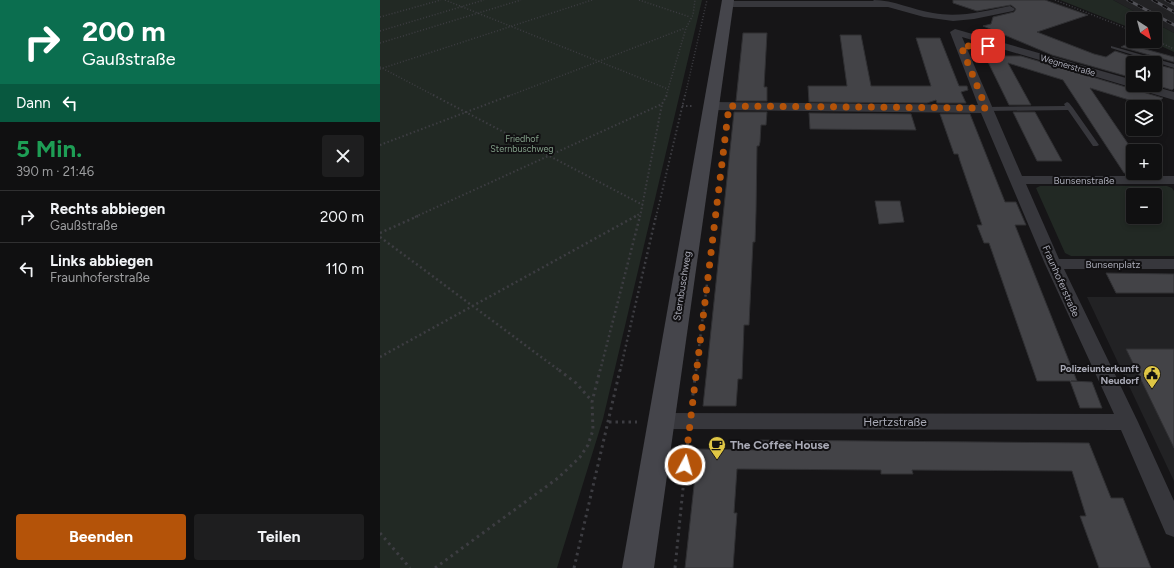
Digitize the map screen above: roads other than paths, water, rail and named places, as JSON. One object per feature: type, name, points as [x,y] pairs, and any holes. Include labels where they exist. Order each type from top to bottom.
[{"type":"main road","name":"Sternbuschweg","points":[[638,568],[676,421],[710,106],[728,2]]},
{"type":"street","name":"Sternbuschweg","points":[[878,0],[888,4],[940,17],[953,18],[1010,9]]},
{"type":"street","name":"Sternbuschweg","points":[[728,2],[888,4]]},
{"type":"street","name":"Wegnerstraße","points":[[955,32],[1126,82]]},
{"type":"street","name":"Fraunhoferstraße","points":[[955,32],[1053,264],[1128,422],[1174,527]]},
{"type":"street","name":"Wegnerstraße","points":[[961,46],[1002,46]]},
{"type":"street","points":[[1161,92],[1174,96]]},
{"type":"street","points":[[710,106],[986,108]]},
{"type":"street","name":"Bunsenstraße","points":[[1018,180],[1174,180]]},
{"type":"street","name":"Bunsenplatz","points":[[1053,264],[1174,264]]},
{"type":"street","name":"Hertzstraße","points":[[676,421],[1128,422]]},
{"type":"lane","points":[[1113,48],[1174,66]]},
{"type":"lane","points":[[986,108],[1068,105],[1095,145]]},
{"type":"railway","points":[[1128,0],[1174,25]]},
{"type":"railway","points":[[1153,0],[1174,12]]},
{"type":"railway","points":[[1166,0],[1174,4]]},
{"type":"place","name":"Polizeiunterkunft Neudorf","points":[[1152,389]]},
{"type":"place","name":"The Coffee House","points":[[717,460]]},
{"type":"park label","name":"Friedhof Sternbuschweg","points":[[522,144]]}]
